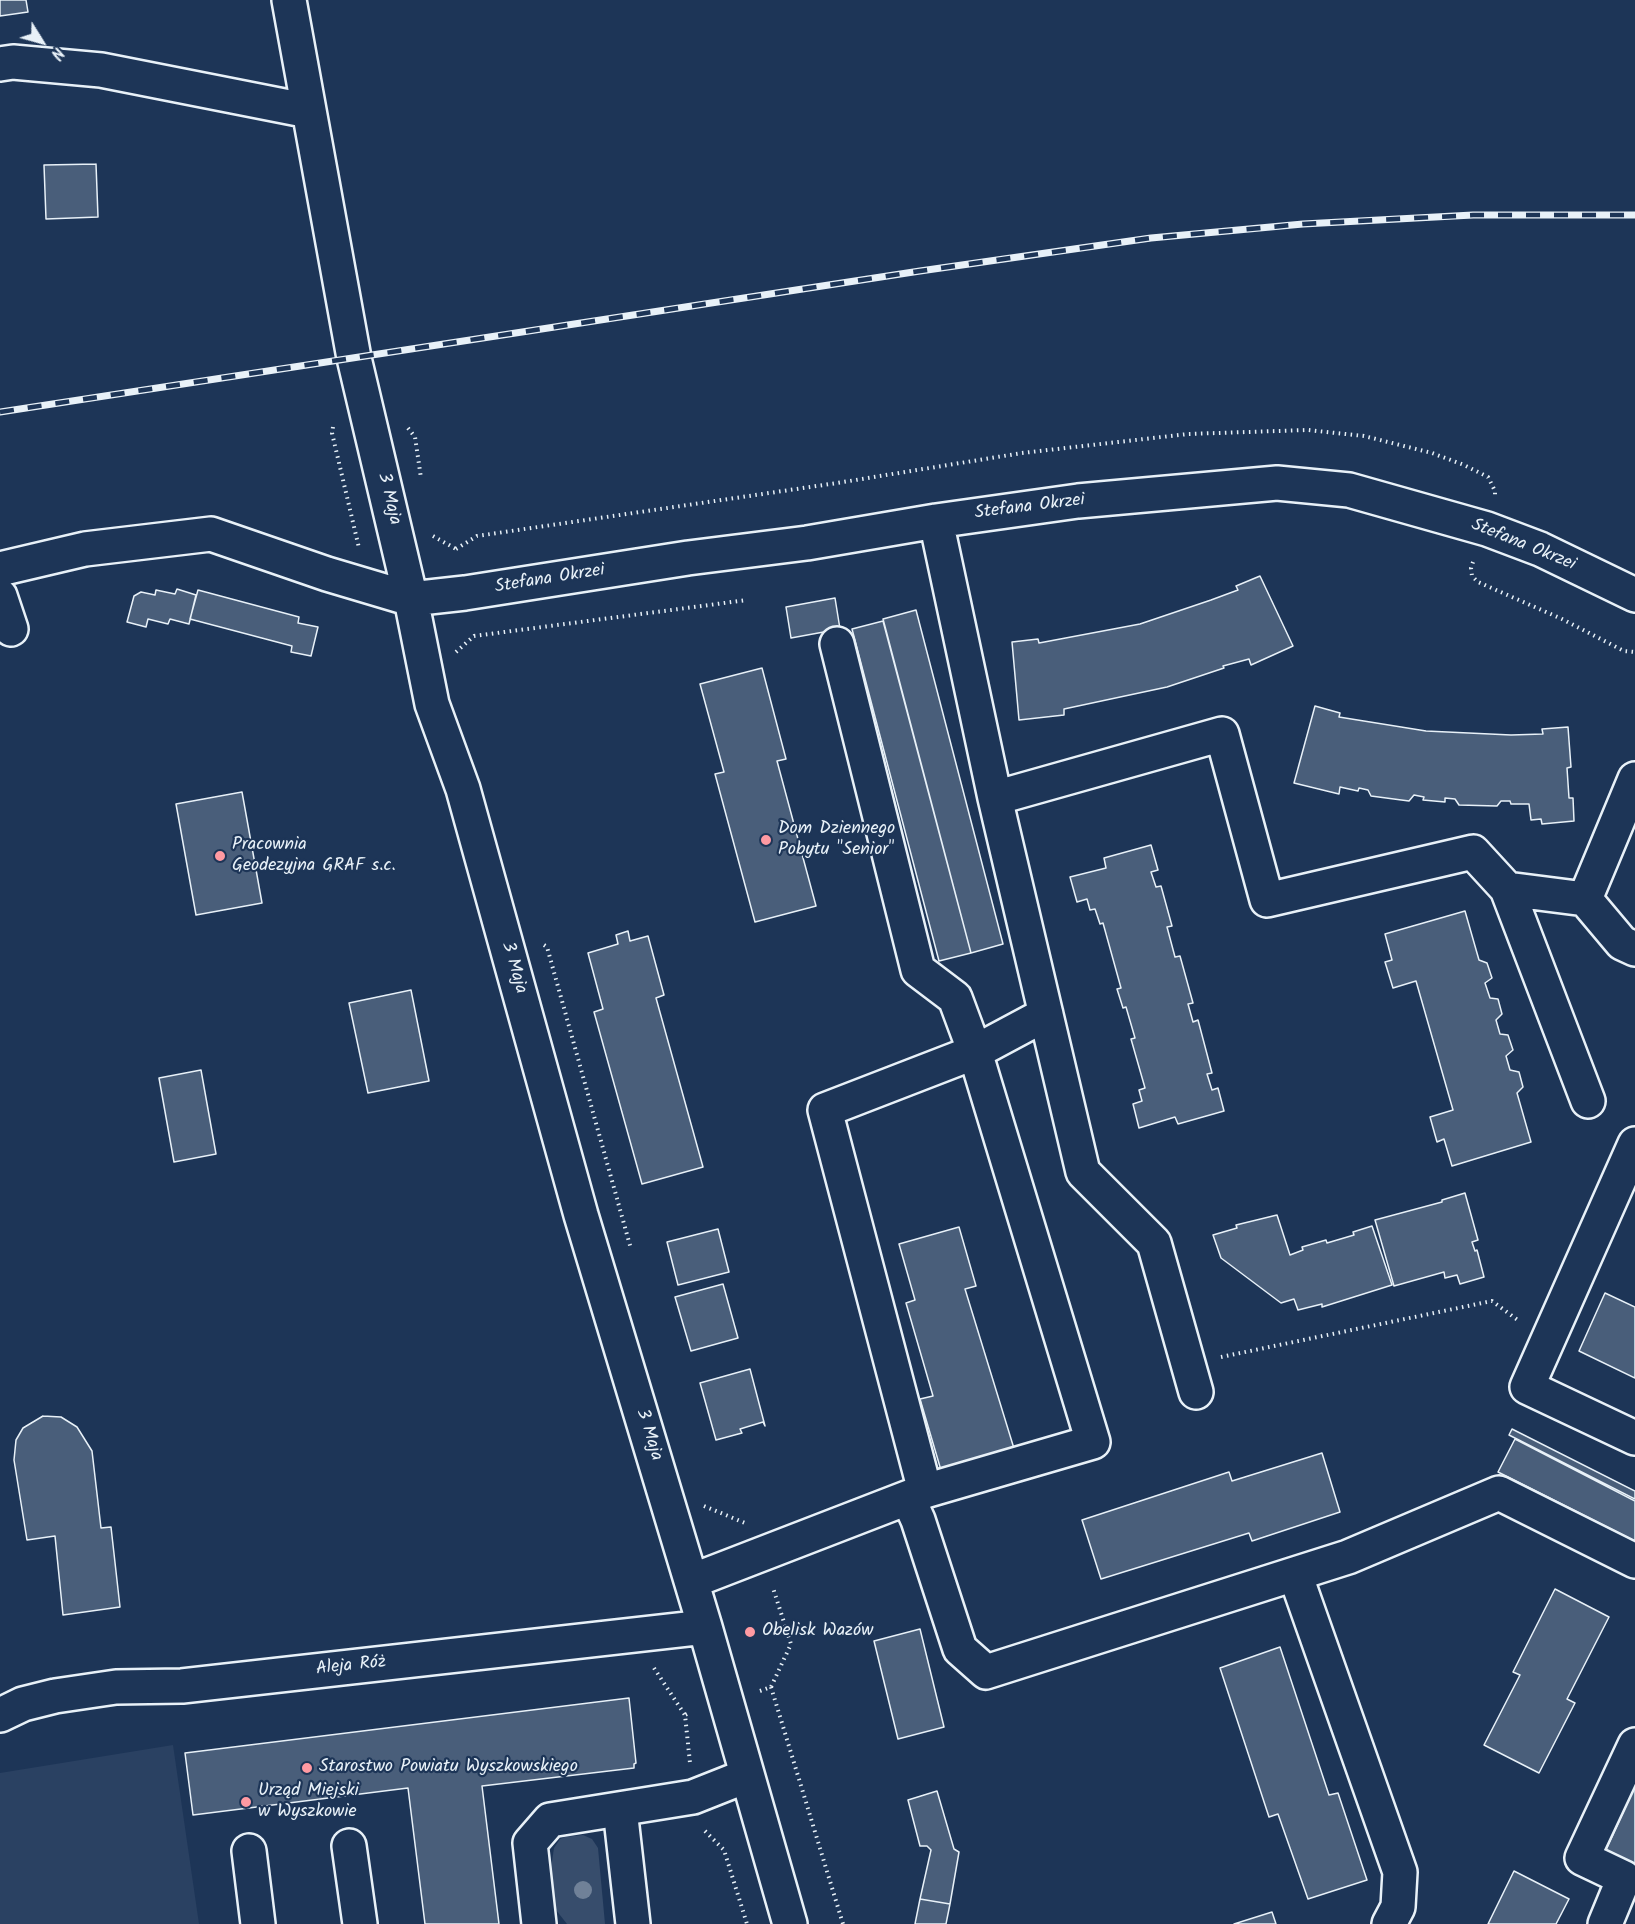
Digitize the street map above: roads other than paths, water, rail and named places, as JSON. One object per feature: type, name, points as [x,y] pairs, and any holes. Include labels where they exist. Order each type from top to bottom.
[{"type":"street","name":"3 Maja","points":[[289,0],[354,358],[411,598],[432,704],[463,789],[581,1215],[692,1581],[790,1924]]},
{"type":"street","points":[[0,64],[14,62],[100,70],[309,111]]},
{"type":"street","name":"Stefana Okrzei","points":[[411,598],[465,593],[688,558],[807,543],[936,520],[1078,501],[1277,483],[1349,490],[1497,533],[1540,549],[1635,595]]},
{"type":"street","points":[[936,520],[995,798],[1083,1172],[1154,1243],[1192,1378]]},
{"type":"street","points":[[0,569],[85,549],[211,534],[327,574],[411,598]]},
{"type":"street","points":[[0,596],[11,629]]},
{"type":"street","points":[[692,1581],[916,1494],[1093,1442],[975,1052],[955,998],[918,970],[837,644]]},
{"type":"street","points":[[995,798],[1222,734],[1267,900],[1473,852],[1507,889],[1588,1101]]},
{"type":"street","points":[[1585,898],[1635,779]]},
{"type":"street","points":[[1507,889],[1585,898],[1622,943],[1635,949]]},
{"type":"street","points":[[1046,1014],[975,1052],[825,1110],[916,1494],[918,1520],[960,1649],[986,1672],[1348,1557],[1499,1493],[1635,1561]]},
{"type":"street","points":[[1635,1144],[1527,1387],[1635,1438]]},
{"type":"street","points":[[1295,1574],[1400,1872],[1398,1907],[1389,1924]]},
{"type":"street","name":"Aleja Róż","points":[[0,1715],[23,1704],[55,1696],[116,1687],[194,1684],[705,1627]]},
{"type":"street","points":[[1605,1924],[1624,1878],[1582,1858],[1635,1745]]},
{"type":"street","points":[[540,1924],[530,1843],[550,1820],[693,1797],[746,1776]]},
{"type":"street","points":[[620,1809],[633,1924]]},
{"type":"street","points":[[349,1846],[360,1924]]},
{"type":"street","points":[[249,1851],[258,1924]]},
{"type":"railway","points":[[0,412],[920,271],[1151,238],[1303,224],[1473,215],[1635,215]]},
{"type":"place","name":"Dom Dziennego Pobytu \"Senior\"","points":[[766,840]]},
{"type":"place","name":"Pracownia Geodezyjna GRAF s.c.","points":[[220,856]]},
{"type":"place","name":"Obelisk Wazów","points":[[750,1632]]},
{"type":"place","name":"Starostwo Powiatu Wyszkowskiego","points":[[307,1768]]},
{"type":"place","name":"Urząd Miejski w Wyszkowie","points":[[246,1802]]}]
